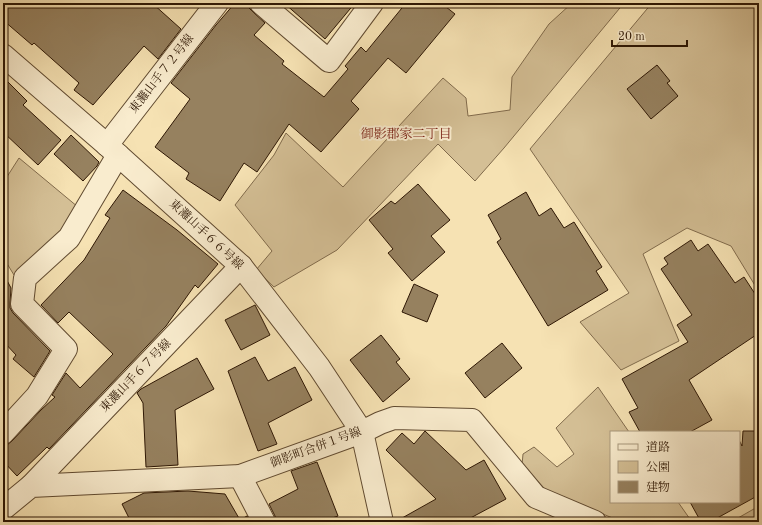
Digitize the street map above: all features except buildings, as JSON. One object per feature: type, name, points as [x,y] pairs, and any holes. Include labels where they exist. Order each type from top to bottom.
[{"type":"street","name":"東灘山手７２号線","points":[[3,433],[37,396],[66,349],[22,304],[24,278],[69,238],[113,150],[217,3]]},
{"type":"street","points":[[261,3],[329,61],[372,3]]},
{"type":"street","name":"東灘山手６６号線","points":[[3,54],[113,150],[241,266],[319,367],[362,432],[382,522]]},
{"type":"street","name":"東灘山手６７号線","points":[[31,486],[241,266]]},
{"type":"street","name":"御影町合併１号線","points":[[31,486],[240,476],[362,432],[394,418],[472,420],[536,497],[595,522]]},
{"type":"street","points":[[240,476],[264,522]]},
{"type":"street","points":[[3,509],[31,486]]},
{"type":"green space","points":[[572,3],[624,3],[475,181],[438,144],[337,250],[274,287],[256,270],[272,251],[235,205],[274,155],[286,133],[343,187],[443,78],[466,98],[468,116],[510,110],[512,77],[549,24]]},
{"type":"green space","points":[[652,3],[759,3],[759,292],[731,246],[687,228],[643,254],[679,341],[621,370],[580,322],[629,293],[530,149]]},
{"type":"green space","points":[[19,158],[78,207],[59,239],[14,275],[3,257],[3,183]]},
{"type":"green space","points":[[598,387],[628,431],[610,431],[610,503],[679,503],[692,522],[622,522],[546,490],[522,465],[523,454],[534,447],[557,467],[574,454],[556,428]]},
{"type":"green space","points":[[759,506],[759,522],[731,522]]},
{"type":"district","name":"御影郡家二丁目","points":[[406,134]]}]
